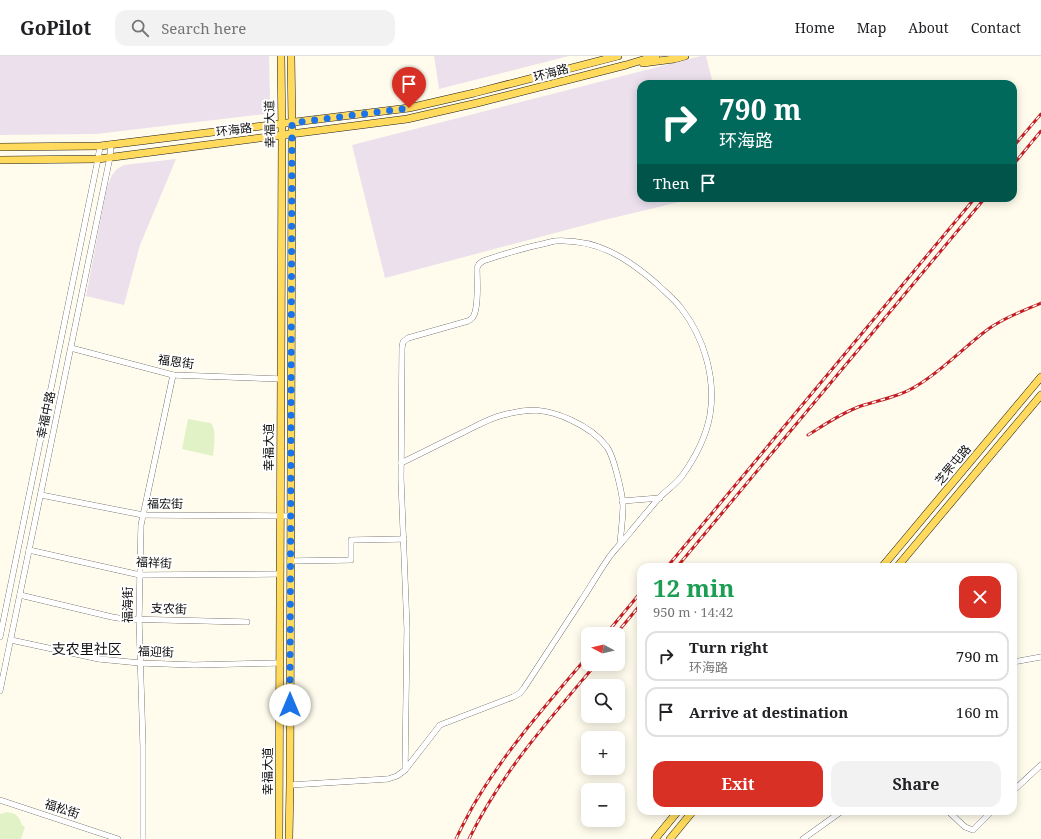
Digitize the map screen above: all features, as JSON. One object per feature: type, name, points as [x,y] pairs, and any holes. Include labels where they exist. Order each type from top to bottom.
[{"type":"main road","name":"幸福大道","points":[[279,839],[282,135],[281,56]]},
{"type":"main road","name":"幸福大道","points":[[289,839],[291,56]]},
{"type":"main road","name":"环海路","points":[[0,147],[100,146],[409,108],[618,56]]},
{"type":"main road","name":"环海路","points":[[0,160],[110,158],[407,119],[477,103],[656,56]]},
{"type":"main road","points":[[626,65],[663,61],[685,56]]},
{"type":"main road","name":"芝罘屯路","points":[[885,563],[1041,377]]},
{"type":"main road","name":"芝罘屯路","points":[[900,563],[1041,395]]},
{"type":"main road","points":[[655,839],[675,815]]},
{"type":"main road","points":[[670,839],[690,815]]},
{"type":"street","name":"幸福中路","points":[[0,688],[110,158],[111,144]]},
{"type":"street","name":"幸福中路","points":[[0,637],[100,146]]},
{"type":"street","points":[[290,785],[388,779],[398,776],[405,770],[440,725],[520,693],[610,556],[660,498],[681,477],[699,448],[705,434],[710,415],[711,396],[710,375],[700,339],[690,320],[670,296],[644,273],[616,254],[598,246],[554,241],[483,261],[477,268],[477,304],[473,317],[468,321],[408,338],[403,342],[401,390],[401,463],[408,629],[405,770]]},
{"type":"street","name":"福恩街","points":[[71,348],[173,375],[281,379]]},
{"type":"street","name":"福海街","points":[[143,839],[143,746],[139,619],[141,525],[173,375]]},
{"type":"street","points":[[401,463],[501,415],[525,410],[550,412],[579,424],[595,435],[608,448],[614,464],[622,501],[620,545]]},
{"type":"street","name":"福宏街","points":[[41,495],[143,515],[290,516]]},
{"type":"street","points":[[622,501],[660,498]]},
{"type":"street","points":[[290,561],[351,560],[351,540],[404,540]]},
{"type":"street","name":"福祥街","points":[[29,550],[140,575],[280,574]]},
{"type":"street","name":"支农街","points":[[20,595],[124,619],[247,622]]},
{"type":"street","name":"福迎街","points":[[11,640],[99,660],[140,664],[280,663]]},
{"type":"street","points":[[1017,661],[1041,657]]},
{"type":"street","points":[[1017,787],[1041,765]]},
{"type":"street","name":"福松街","points":[[0,800],[118,839]]},
{"type":"street","points":[[803,839],[836,815]]},
{"type":"street","points":[[952,815],[965,827],[973,830],[988,815]]},
{"type":"shaded area","points":[[0,56],[269,56],[270,104],[265,114],[96,134],[0,135]]},
{"type":"shaded area","points":[[434,56],[569,56],[439,89]]},
{"type":"shaded area","points":[[701,56],[706,56],[712,80],[637,80],[637,202],[679,202],[600,221],[385,278],[352,145]]},
{"type":"shaded area","points":[[176,159],[140,245],[124,305],[86,296],[107,187],[112,175],[117,169],[124,165]]},
{"type":"green space","points":[[188,419],[211,423],[215,434],[213,456],[182,449]]},
{"type":"green space","points":[[7,812],[17,816],[22,825],[25,827],[21,839],[0,839],[0,814]]},
{"type":"railway","points":[[1017,142],[1041,114]]},
{"type":"railway","points":[[1017,160],[1041,131]]},
{"type":"railway","points":[[670,563],[972,202]]},
{"type":"railway","points":[[680,563],[982,202]]},
{"type":"railway","points":[[808,435],[851,410],[911,389],[936,373],[993,326],[1013,315],[1041,303]]},
{"type":"railway","points":[[612,627],[637,597]]},
{"type":"railway","points":[[622,627],[637,609]]},
{"type":"railway","points":[[456,839],[473,806],[499,766],[527,728],[581,664]]},
{"type":"railway","points":[[469,839],[482,815],[511,769],[590,671]]},
{"type":"district","name":"支农里社区","points":[[87,649]]},
{"type":"route","points":[[290,705],[292,123],[409,108]]}]
